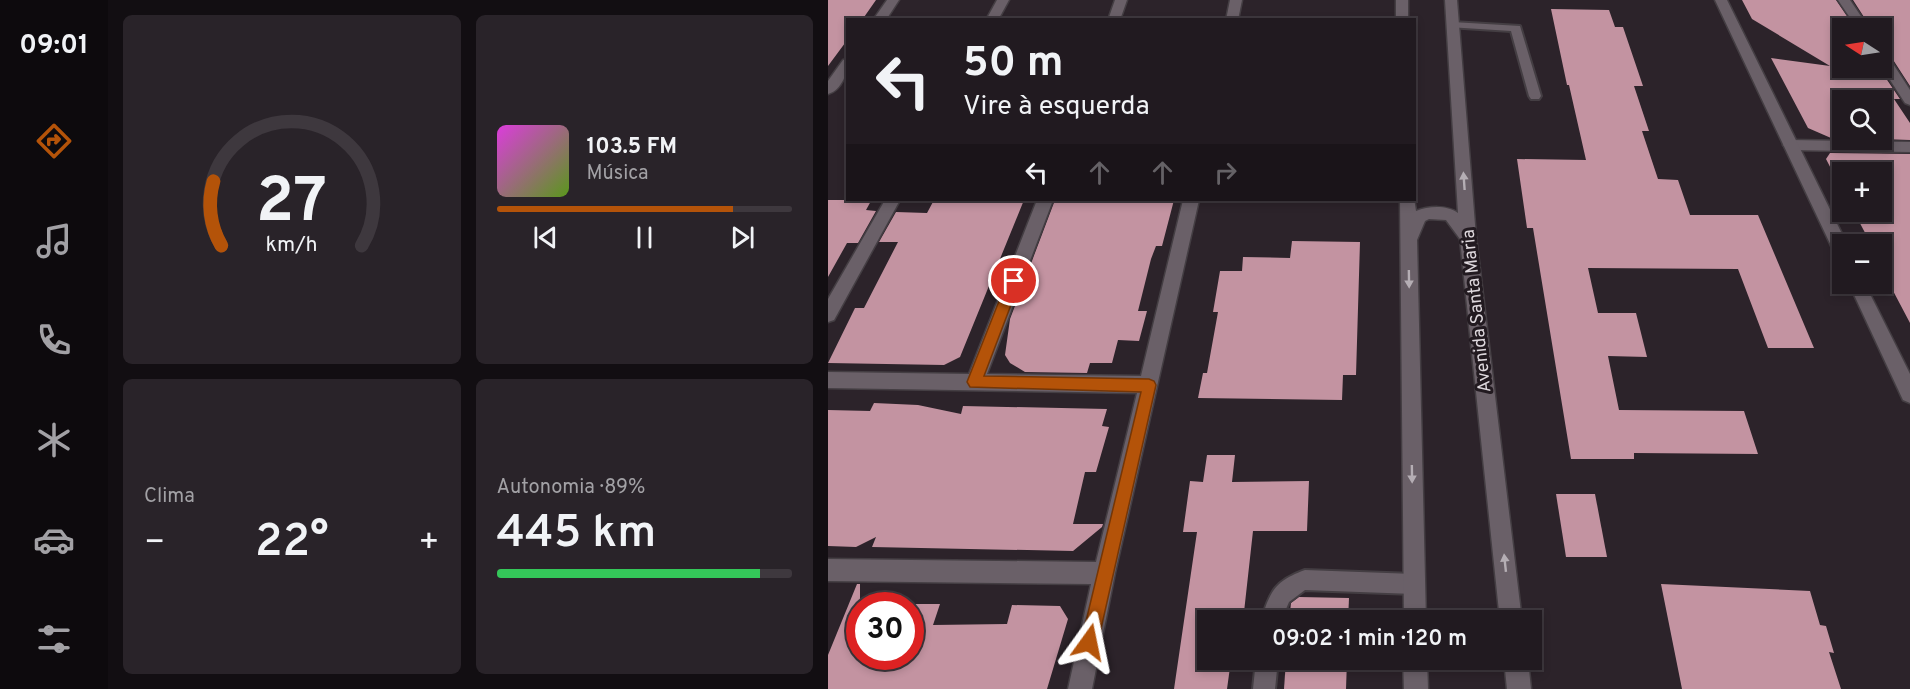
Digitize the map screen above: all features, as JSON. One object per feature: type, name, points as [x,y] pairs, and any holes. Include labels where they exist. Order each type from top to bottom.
[{"type":"street","points":[[880,18],[893,0]]},
{"type":"street","points":[[994,18],[1003,0]]},
{"type":"street","points":[[1115,18],[1121,0]]},
{"type":"street","points":[[1232,18],[1236,0]]},
{"type":"street","points":[[1402,0],[1402,18]]},
{"type":"street","name":"Avenida Santa Maria","points":[[1451,0],[1468,237],[1510,610]]},
{"type":"street","points":[[1721,0],[1833,234]]},
{"type":"street","points":[[1844,0],[1856,18]]},
{"type":"street","points":[[828,90],[846,66]]},
{"type":"street","points":[[1892,73],[1910,100]]},
{"type":"street","points":[[1790,145],[1910,147]]},
{"type":"street","points":[[828,315],[891,201]]},
{"type":"street","points":[[975,382],[1045,201]]},
{"type":"street","points":[[1080,689],[1104,573],[1191,201]]},
{"type":"street","points":[[1408,201],[1414,610]]},
{"type":"street","points":[[1409,245],[1414,221],[1418,217],[1433,213],[1451,215],[1468,237]]},
{"type":"street","points":[[1862,294],[1910,394]]},
{"type":"street","points":[[828,380],[1149,385]]},
{"type":"street","points":[[828,570],[1104,573]]},
{"type":"street","points":[[1415,670],[1416,689]]},
{"type":"street","points":[[1517,670],[1519,689]]},
{"type":"lane","points":[[1452,25],[1516,28],[1535,96]]},
{"type":"lane","points":[[1275,610],[1278,600],[1289,585],[1305,580],[1414,584]]},
{"type":"lane","points":[[1264,689],[1266,670]]},
{"type":"building","points":[[828,0],[876,0],[863,18],[846,18],[846,42],[828,66]]},
{"type":"building","points":[[1742,0],[1836,0],[1848,18],[1832,18],[1832,78],[1886,78],[1900,99],[1894,99],[1910,123],[1910,140],[1892,139],[1892,90],[1832,90],[1832,138],[1808,128],[1771,58],[1830,66],[1752,19]]},
{"type":"building","points":[[1853,0],[1910,0],[1910,86],[1892,58],[1892,18],[1865,18]]},
{"type":"building","points":[[1551,9],[1609,10],[1615,27],[1623,27],[1643,86],[1634,86],[1649,131],[1642,131],[1658,179],[1678,180],[1690,215],[1758,215],[1814,348],[1768,348],[1738,269],[1588,268],[1598,313],[1636,313],[1647,357],[1608,356],[1619,410],[1744,411],[1758,454],[1634,453],[1634,459],[1571,459],[1533,228],[1527,228],[1517,159],[1586,160]]},
{"type":"building","points":[[1830,153],[1910,154],[1910,323],[1892,289],[1892,234],[1866,234],[1859,222],[1892,222],[1892,162],[1832,162],[1832,171],[1826,159]]},
{"type":"building","points":[[828,200],[871,201],[866,210],[876,211],[858,243],[847,243],[828,277]]},
{"type":"building","points":[[933,201],[1024,201],[960,357],[944,365],[828,363],[855,308],[864,308],[898,242],[879,242],[896,212],[927,213]]},
{"type":"building","points":[[1055,201],[1174,201],[1162,246],[1156,246],[1151,259],[1138,311],[1147,311],[1139,341],[1118,340],[1112,363],[1090,363],[1087,373],[1025,372],[1010,363],[1005,355],[1010,319]]},
{"type":"building","points":[[1292,241],[1360,242],[1356,375],[1343,375],[1342,400],[1198,398],[1203,373],[1207,373],[1218,312],[1213,312],[1220,271],[1242,271],[1243,257],[1290,258]]},
{"type":"building","points":[[874,403],[918,405],[961,414],[963,406],[1107,409],[1102,426],[1109,427],[1096,472],[1085,472],[1073,524],[1103,524],[1102,527],[1073,551],[872,547],[876,537],[856,547],[828,546],[828,410],[870,411]]},
{"type":"building","points":[[1207,455],[1235,455],[1232,482],[1309,481],[1307,531],[1253,531],[1244,610],[1197,610],[1197,670],[1230,670],[1227,689],[1174,689],[1197,532],[1183,532],[1190,481],[1203,482]]},
{"type":"building","points":[[1556,494],[1595,494],[1607,557],[1566,557]]},
{"type":"building","points":[[857,584],[860,584],[860,592],[854,592]]},
{"type":"building","points":[[1661,584],[1810,591],[1820,625],[1826,626],[1834,653],[1829,652],[1841,689],[1682,689]]},
{"type":"building","points":[[1299,597],[1349,598],[1348,610],[1290,610],[1291,603]]},
{"type":"building","points":[[924,604],[940,604],[933,625],[1007,624],[1012,605],[1060,606],[1068,619],[1047,689],[828,689],[828,655],[846,611],[846,670],[924,670]]},
{"type":"building","points":[[1285,670],[1347,670],[1346,689],[1284,689]]},
{"type":"route","points":[[1014,281],[975,382],[1149,385],[1089,642]]}]
